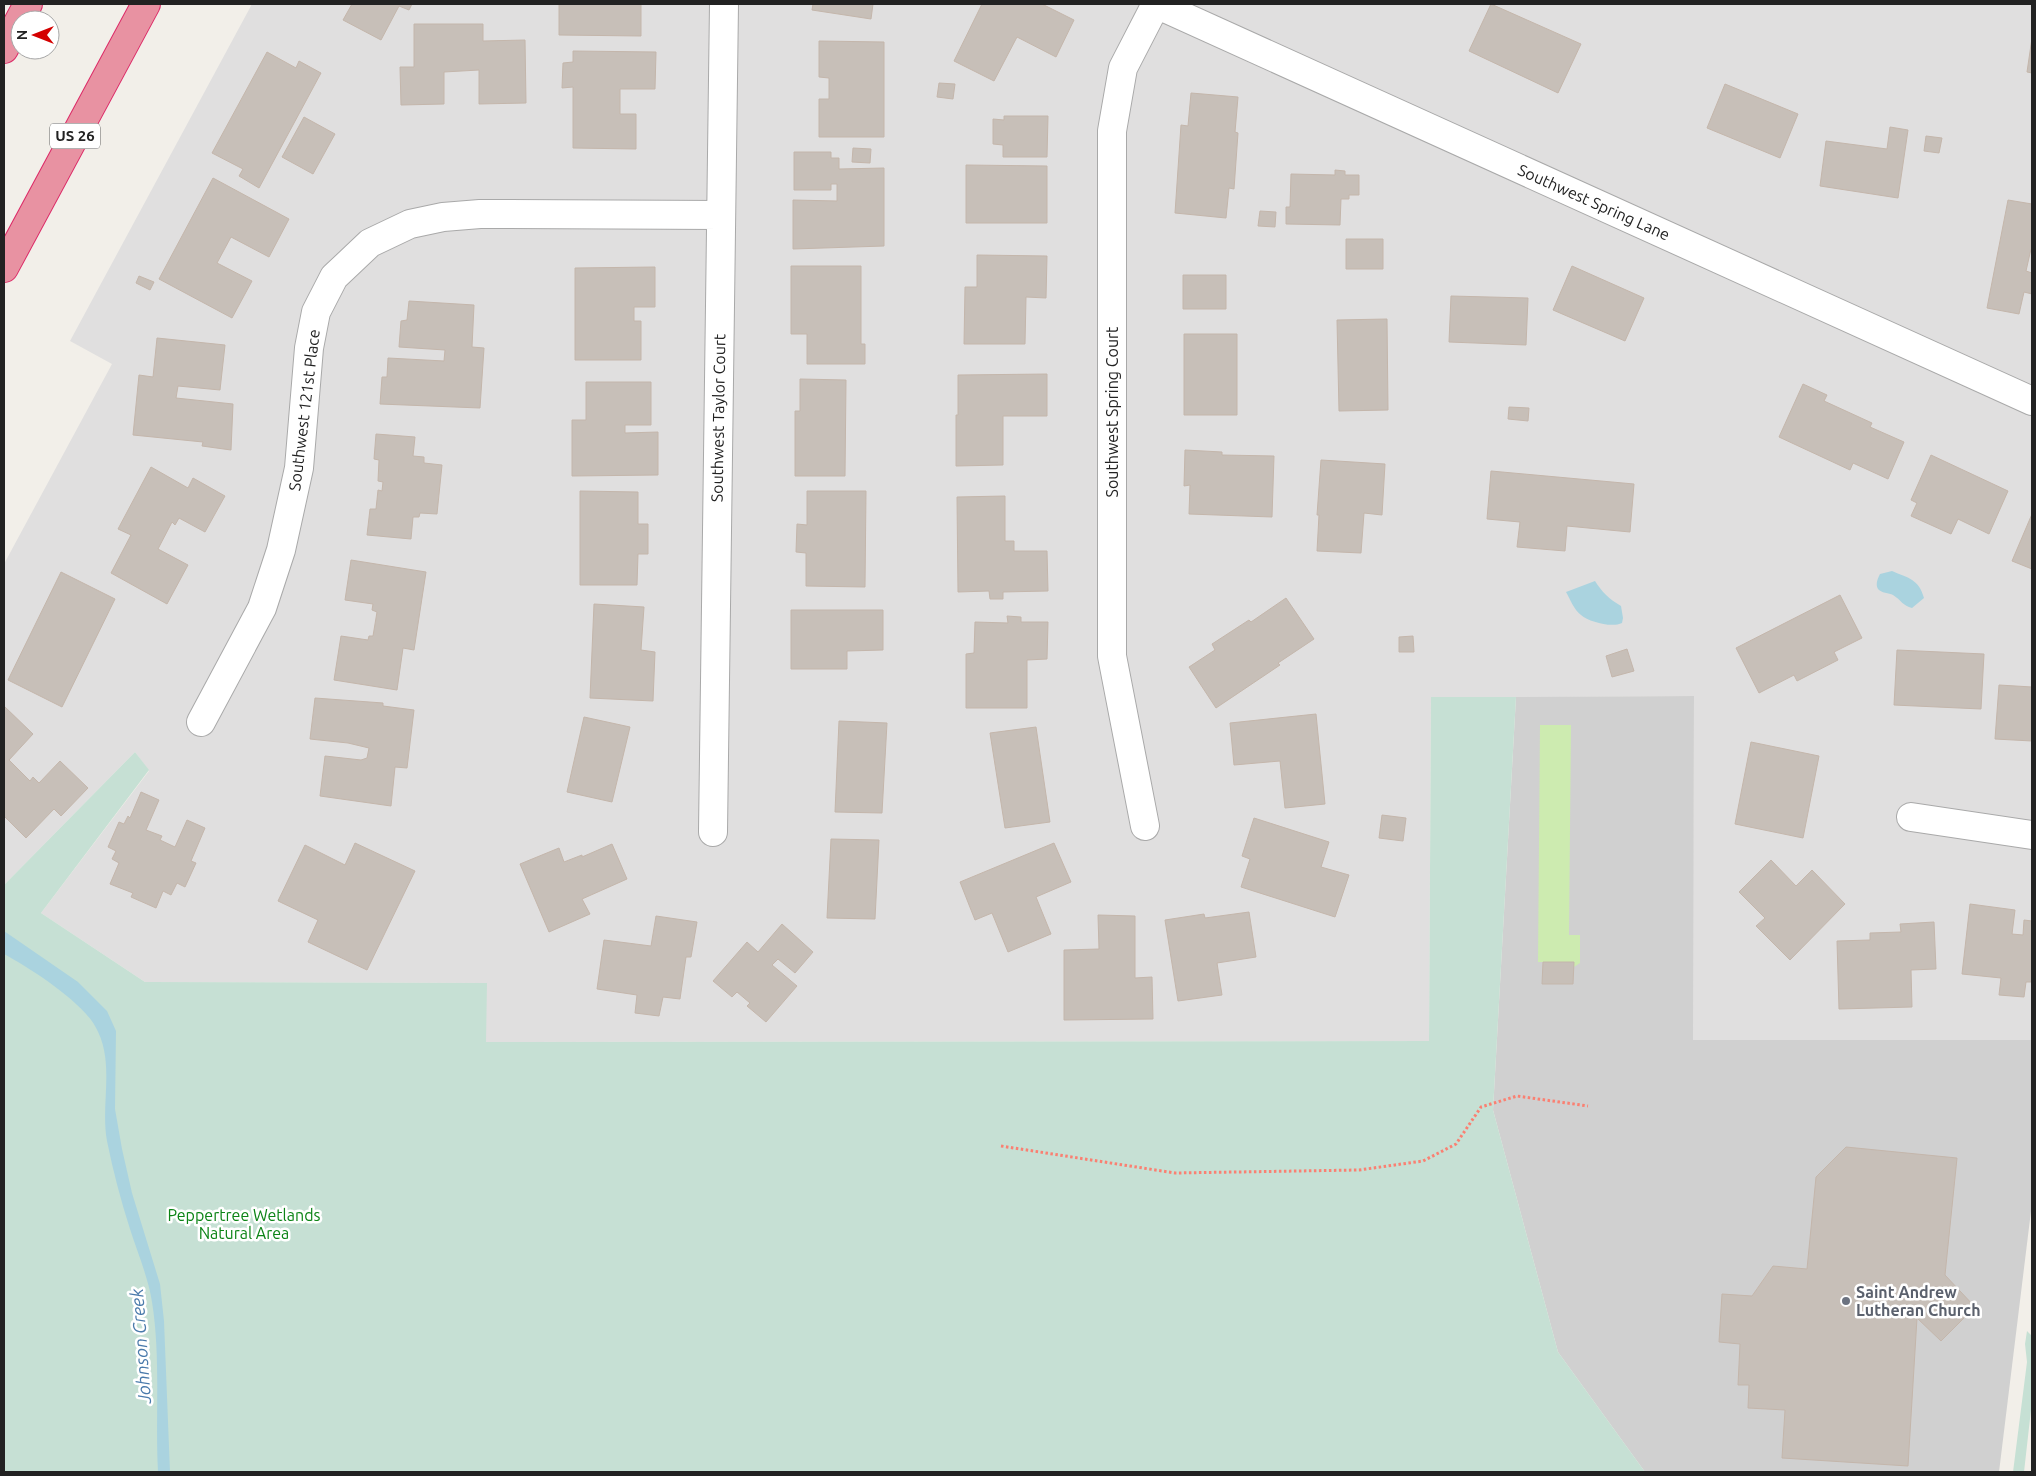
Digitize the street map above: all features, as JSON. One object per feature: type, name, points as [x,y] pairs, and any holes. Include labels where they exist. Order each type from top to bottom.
[{"type":"highway","points":[[4,49],[28,4]]},
{"type":"highway","name":"US 26","points":[[4,268],[146,4]]},
{"type":"street","name":"Southwest Taylor Court","points":[[713,832],[724,4]]},
{"type":"street","name":"Southwest Spring Lane","points":[[1156,4],[2032,401]]},
{"type":"street","name":"Southwest Spring Court","points":[[1146,826],[1112,656],[1112,131],[1123,68],[1156,4]]},
{"type":"street","name":"Southwest 121st Place","points":[[201,722],[262,608],[281,550],[299,468],[309,348],[316,312],[334,277],[370,243],[410,224],[443,216],[480,214],[720,215]]},
{"type":"street","points":[[1912,817],[2032,835]]},
{"type":"path","points":[[1001,1146],[1175,1173],[1359,1170],[1423,1161],[1456,1144],[1481,1107],[1517,1096],[1588,1106]]},
{"type":"shaded area","points":[[252,4],[2032,4],[2032,1040],[1692,1040],[1694,696],[1431,698],[1429,1041],[486,1042],[486,983],[145,982],[41,913],[149,771],[135,752],[4,885],[4,564],[112,364],[70,341]]},
{"type":"shaded area","points":[[1694,696],[1693,1040],[2032,1040],[2032,1203],[1999,1472],[1645,1472],[1558,1352],[1493,1110],[1516,697]]},
{"type":"green space","name":"Peppertree Wetlands Natural Area","points":[[1431,697],[1516,697],[1493,1110],[1558,1352],[1645,1472],[4,1472],[4,885],[135,752],[149,770],[41,913],[145,982],[487,983],[486,1042],[1429,1041]]},
{"type":"green space","points":[[1540,725],[1571,725],[1569,935],[1580,935],[1580,963],[1574,967],[1573,962],[1538,962]]},
{"type":"green space","points":[[2027,1331],[2032,1336],[2032,1401],[2024,1472],[2013,1472],[2027,1362],[2025,1344]]},
{"type":"water","points":[[1892,571],[1912,580],[1922,592],[1924,598],[1912,608],[1893,595],[1878,589],[1877,583],[1880,574]]},
{"type":"water","points":[[1595,581],[1606,595],[1621,606],[1622,623],[1607,625],[1595,622],[1585,618],[1574,607],[1566,592]]},
{"type":"water","points":[[4,931],[78,982],[107,1011],[116,1031],[115,1109],[132,1193],[160,1284],[164,1321],[170,1472],[158,1472],[155,1323],[150,1293],[120,1197],[107,1141],[105,1127],[106,1068],[101,1040],[95,1026],[79,1006],[41,976],[4,954]]},
{"type":"building","points":[[352,4],[412,4],[409,10],[399,6],[381,40],[343,20]]},
{"type":"building","points":[[559,4],[641,4],[641,36],[559,35]]},
{"type":"building","points":[[813,4],[873,4],[871,19],[812,10]]},
{"type":"building","points":[[982,4],[1042,4],[1074,20],[1056,57],[1017,37],[994,81],[954,61]]},
{"type":"building","points":[[1491,4],[1581,44],[1558,93],[1469,51]]},
{"type":"building","points":[[414,24],[483,24],[483,41],[525,40],[526,103],[479,104],[479,70],[444,72],[444,104],[401,105],[400,67],[414,67]]},
{"type":"building","points":[[2032,38],[2032,73],[2027,72]]},
{"type":"building","points":[[819,41],[884,42],[884,137],[819,137],[819,99],[829,99],[829,78],[819,77]]},
{"type":"building","points":[[573,51],[656,52],[655,89],[620,89],[620,114],[636,114],[636,149],[573,148],[573,87],[562,88],[563,63],[573,62]]},
{"type":"building","points":[[267,52],[296,68],[299,61],[321,73],[259,188],[239,176],[243,169],[212,153]]},
{"type":"building","points":[[939,83],[955,84],[953,99],[937,97]]},
{"type":"building","points":[[1725,84],[1798,114],[1780,158],[1707,128]]},
{"type":"building","points":[[1191,93],[1238,97],[1235,132],[1238,133],[1234,189],[1229,188],[1226,218],[1175,213],[1181,125],[1188,126]]},
{"type":"building","points":[[1004,116],[1048,116],[1047,157],[1003,157],[1003,145],[993,144],[993,119],[1004,120]]},
{"type":"building","points":[[304,117],[335,134],[313,174],[282,157]]},
{"type":"building","points":[[1890,127],[1908,130],[1898,198],[1820,186],[1826,141],[1887,149]]},
{"type":"building","points":[[1926,136],[1942,138],[1939,153],[1924,151]]},
{"type":"building","points":[[853,148],[871,149],[870,163],[852,162]]},
{"type":"building","points":[[794,152],[831,152],[831,158],[839,158],[839,169],[884,168],[884,246],[793,249],[793,200],[837,201],[837,184],[831,184],[831,190],[794,190]]},
{"type":"building","points":[[966,165],[1047,166],[1047,223],[966,223]]},
{"type":"building","points":[[1335,170],[1345,171],[1345,175],[1359,175],[1359,195],[1349,195],[1349,199],[1341,199],[1340,225],[1286,224],[1286,207],[1290,207],[1291,174],[1335,175]]},
{"type":"building","points":[[213,178],[289,219],[269,257],[231,237],[217,263],[252,281],[232,318],[159,279]]},
{"type":"building","points":[[2008,200],[2032,204],[2032,249],[2026,271],[2032,273],[2032,294],[2024,292],[2019,314],[1987,308]]},
{"type":"building","points":[[1260,211],[1276,212],[1275,227],[1258,226]]},
{"type":"building","points":[[1346,239],[1383,239],[1383,269],[1346,269]]},
{"type":"building","points":[[977,255],[1047,256],[1046,298],[1026,297],[1025,344],[964,344],[965,287],[977,287]]},
{"type":"building","points":[[791,266],[861,266],[861,344],[865,344],[865,364],[807,364],[807,334],[791,334]]},
{"type":"building","points":[[1572,266],[1644,298],[1625,341],[1553,310]]},
{"type":"building","points":[[655,267],[655,307],[634,307],[634,321],[641,321],[641,360],[575,360],[575,268]]},
{"type":"building","points":[[1183,275],[1226,275],[1226,309],[1183,309]]},
{"type":"building","points":[[139,276],[154,282],[150,290],[136,283]]},
{"type":"building","points":[[1451,296],[1528,298],[1526,345],[1449,342]]},
{"type":"building","points":[[409,301],[474,305],[472,347],[484,348],[480,408],[380,404],[382,377],[387,377],[388,358],[444,361],[445,350],[399,347],[401,321],[407,320]]},
{"type":"building","points":[[1387,319],[1388,410],[1339,411],[1337,320]]},
{"type":"building","points":[[1184,334],[1237,334],[1237,415],[1184,415]]},
{"type":"building","points":[[157,338],[225,345],[220,390],[178,386],[176,398],[233,404],[231,450],[202,446],[203,442],[133,435],[139,375],[153,377]]},
{"type":"building","points":[[1047,374],[1047,416],[1003,416],[1003,465],[956,466],[958,375]]},
{"type":"building","points":[[800,379],[846,380],[845,476],[795,476],[795,411],[800,411]]},
{"type":"building","points":[[586,382],[651,382],[651,425],[625,425],[625,433],[658,432],[658,475],[572,476],[572,420],[586,420]]},
{"type":"building","points":[[1803,384],[1827,395],[1824,401],[1872,423],[1870,427],[1904,442],[1888,479],[1853,463],[1850,470],[1779,437]]},
{"type":"building","points":[[1509,407],[1529,408],[1528,421],[1508,419]]},
{"type":"building","points":[[376,434],[415,437],[413,456],[424,457],[424,463],[442,465],[437,514],[420,513],[419,517],[413,517],[411,539],[367,535],[370,509],[376,509],[378,490],[382,491],[383,482],[378,481],[379,460],[374,459]]},
{"type":"building","points":[[1185,450],[1222,452],[1222,455],[1274,456],[1272,517],[1189,514],[1190,485],[1184,486]]},
{"type":"building","points":[[1931,455],[2008,491],[1989,534],[1958,519],[1951,534],[1911,516],[1917,503],[1911,500]]},
{"type":"building","points":[[1321,460],[1385,464],[1382,515],[1364,513],[1361,553],[1317,551],[1319,515],[1317,515]]},
{"type":"building","points":[[151,467],[188,488],[193,478],[225,496],[205,532],[179,518],[175,525],[172,522],[158,549],[188,565],[167,604],[111,573],[131,535],[118,529]]},
{"type":"building","points":[[1491,471],[1634,484],[1630,532],[1567,526],[1565,551],[1517,547],[1520,522],[1487,519]]},
{"type":"building","points":[[580,491],[638,492],[638,524],[648,524],[648,554],[638,554],[637,585],[580,585]]},
{"type":"building","points":[[807,491],[866,491],[865,587],[806,586],[806,553],[796,552],[797,524],[807,525]]},
{"type":"building","points":[[1005,496],[1005,541],[1014,541],[1014,551],[1047,551],[1048,591],[1003,592],[1003,599],[990,599],[989,591],[958,592],[957,497]]},
{"type":"building","points":[[2032,514],[2032,569],[2012,561]]},
{"type":"building","points":[[351,560],[426,572],[414,650],[403,648],[397,690],[334,680],[341,636],[368,640],[369,636],[373,636],[377,612],[372,610],[373,604],[345,600]]},
{"type":"building","points":[[61,572],[115,599],[62,707],[8,680]]},
{"type":"building","points":[[1840,595],[1862,638],[1834,652],[1838,660],[1797,681],[1794,675],[1759,693],[1736,648]]},
{"type":"building","points":[[1286,598],[1314,639],[1278,663],[1280,665],[1216,708],[1189,667],[1215,650],[1212,644],[1249,620],[1251,622]]},
{"type":"building","points":[[594,604],[644,607],[641,650],[655,652],[653,701],[590,698]]},
{"type":"building","points":[[791,610],[883,610],[883,650],[847,651],[847,669],[791,669]]},
{"type":"building","points":[[1007,616],[1021,617],[1021,622],[1048,622],[1047,659],[1027,660],[1027,708],[966,708],[966,654],[974,653],[975,622],[1008,623]]},
{"type":"building","points":[[1413,636],[1414,652],[1399,652],[1399,637]]},
{"type":"building","points":[[1627,649],[1634,671],[1612,677],[1606,656]]},
{"type":"building","points":[[1897,650],[1984,654],[1981,709],[1894,705]]},
{"type":"building","points":[[1999,685],[2032,687],[2032,741],[1995,739]]},
{"type":"building","points":[[315,698],[383,703],[383,706],[414,710],[407,768],[395,767],[391,806],[320,796],[325,756],[361,760],[367,758],[369,748],[348,743],[310,739]]},
{"type":"building","points":[[4,706],[33,734],[9,760],[30,781],[33,777],[39,783],[60,761],[88,788],[61,816],[54,809],[26,838],[4,816]]},
{"type":"building","points":[[1316,714],[1325,804],[1285,808],[1280,761],[1234,765],[1230,723]]},
{"type":"building","points":[[584,717],[630,727],[612,802],[567,792]]},
{"type":"building","points":[[839,721],[887,723],[882,813],[835,812]]},
{"type":"building","points":[[1036,727],[1050,822],[1005,828],[990,733]]},
{"type":"building","points":[[1751,742],[1819,756],[1803,838],[1735,824]]},
{"type":"building","points":[[141,792],[159,800],[146,830],[162,836],[160,840],[175,847],[187,820],[205,828],[191,861],[196,863],[185,887],[177,883],[171,895],[163,891],[156,908],[131,897],[133,893],[110,884],[119,863],[112,859],[116,851],[108,847],[119,822],[124,824],[128,816],[130,818]]},
{"type":"building","points":[[1382,815],[1406,818],[1403,841],[1379,838]]},
{"type":"building","points":[[1254,818],[1329,842],[1321,867],[1349,875],[1335,917],[1241,887],[1250,859],[1242,856]]},
{"type":"building","points":[[831,839],[879,840],[875,919],[827,918]]},
{"type":"building","points":[[355,843],[415,871],[367,970],[308,942],[318,920],[278,901],[305,845],[345,865]]},
{"type":"building","points":[[1054,843],[1071,882],[1036,897],[1051,934],[1008,952],[992,913],[975,920],[960,882]]},
{"type":"building","points":[[612,844],[627,879],[582,899],[590,914],[549,932],[520,864],[559,848],[564,862],[582,855],[582,857]]},
{"type":"building","points":[[1771,860],[1796,886],[1812,870],[1845,904],[1790,960],[1756,926],[1765,918],[1739,892]]},
{"type":"building","points":[[1970,904],[2015,910],[2012,934],[2023,935],[2024,920],[2032,921],[2032,982],[2026,982],[2024,997],[1999,995],[2001,978],[1962,974]]},
{"type":"building","points":[[1249,912],[1256,957],[1217,963],[1222,995],[1178,1001],[1165,920],[1204,914],[1205,918]]},
{"type":"building","points":[[1098,915],[1135,916],[1135,978],[1152,977],[1153,1019],[1064,1020],[1064,950],[1099,949]]},
{"type":"building","points":[[656,916],[697,922],[691,957],[686,957],[680,999],[663,997],[659,1016],[635,1013],[637,995],[597,989],[604,940],[651,946]]},
{"type":"building","points":[[1934,922],[1936,969],[1911,970],[1912,1007],[1839,1009],[1837,941],[1870,940],[1870,933],[1901,932],[1900,924]]},
{"type":"building","points":[[782,924],[813,952],[795,973],[778,959],[772,965],[797,986],[766,1022],[747,1006],[750,1003],[737,992],[732,997],[713,981],[747,942],[758,952]]},
{"type":"building","points":[[1543,962],[1574,962],[1573,984],[1542,984]]},
{"type":"building","name":"Saint Andrew Lutheran Church","points":[[1846,1147],[1957,1158],[1945,1275],[1975,1307],[1941,1341],[1917,1318],[1908,1466],[1782,1458],[1785,1410],[1748,1408],[1749,1385],[1738,1385],[1740,1344],[1719,1342],[1722,1294],[1752,1296],[1773,1266],[1807,1269],[1816,1177]]},
{"type":"place","name":"Saint Andrew Lutheran Church","points":[[1846,1301]]},
{"type":"water label","name":"Johnson Creek","points":[[141,1346]]}]
